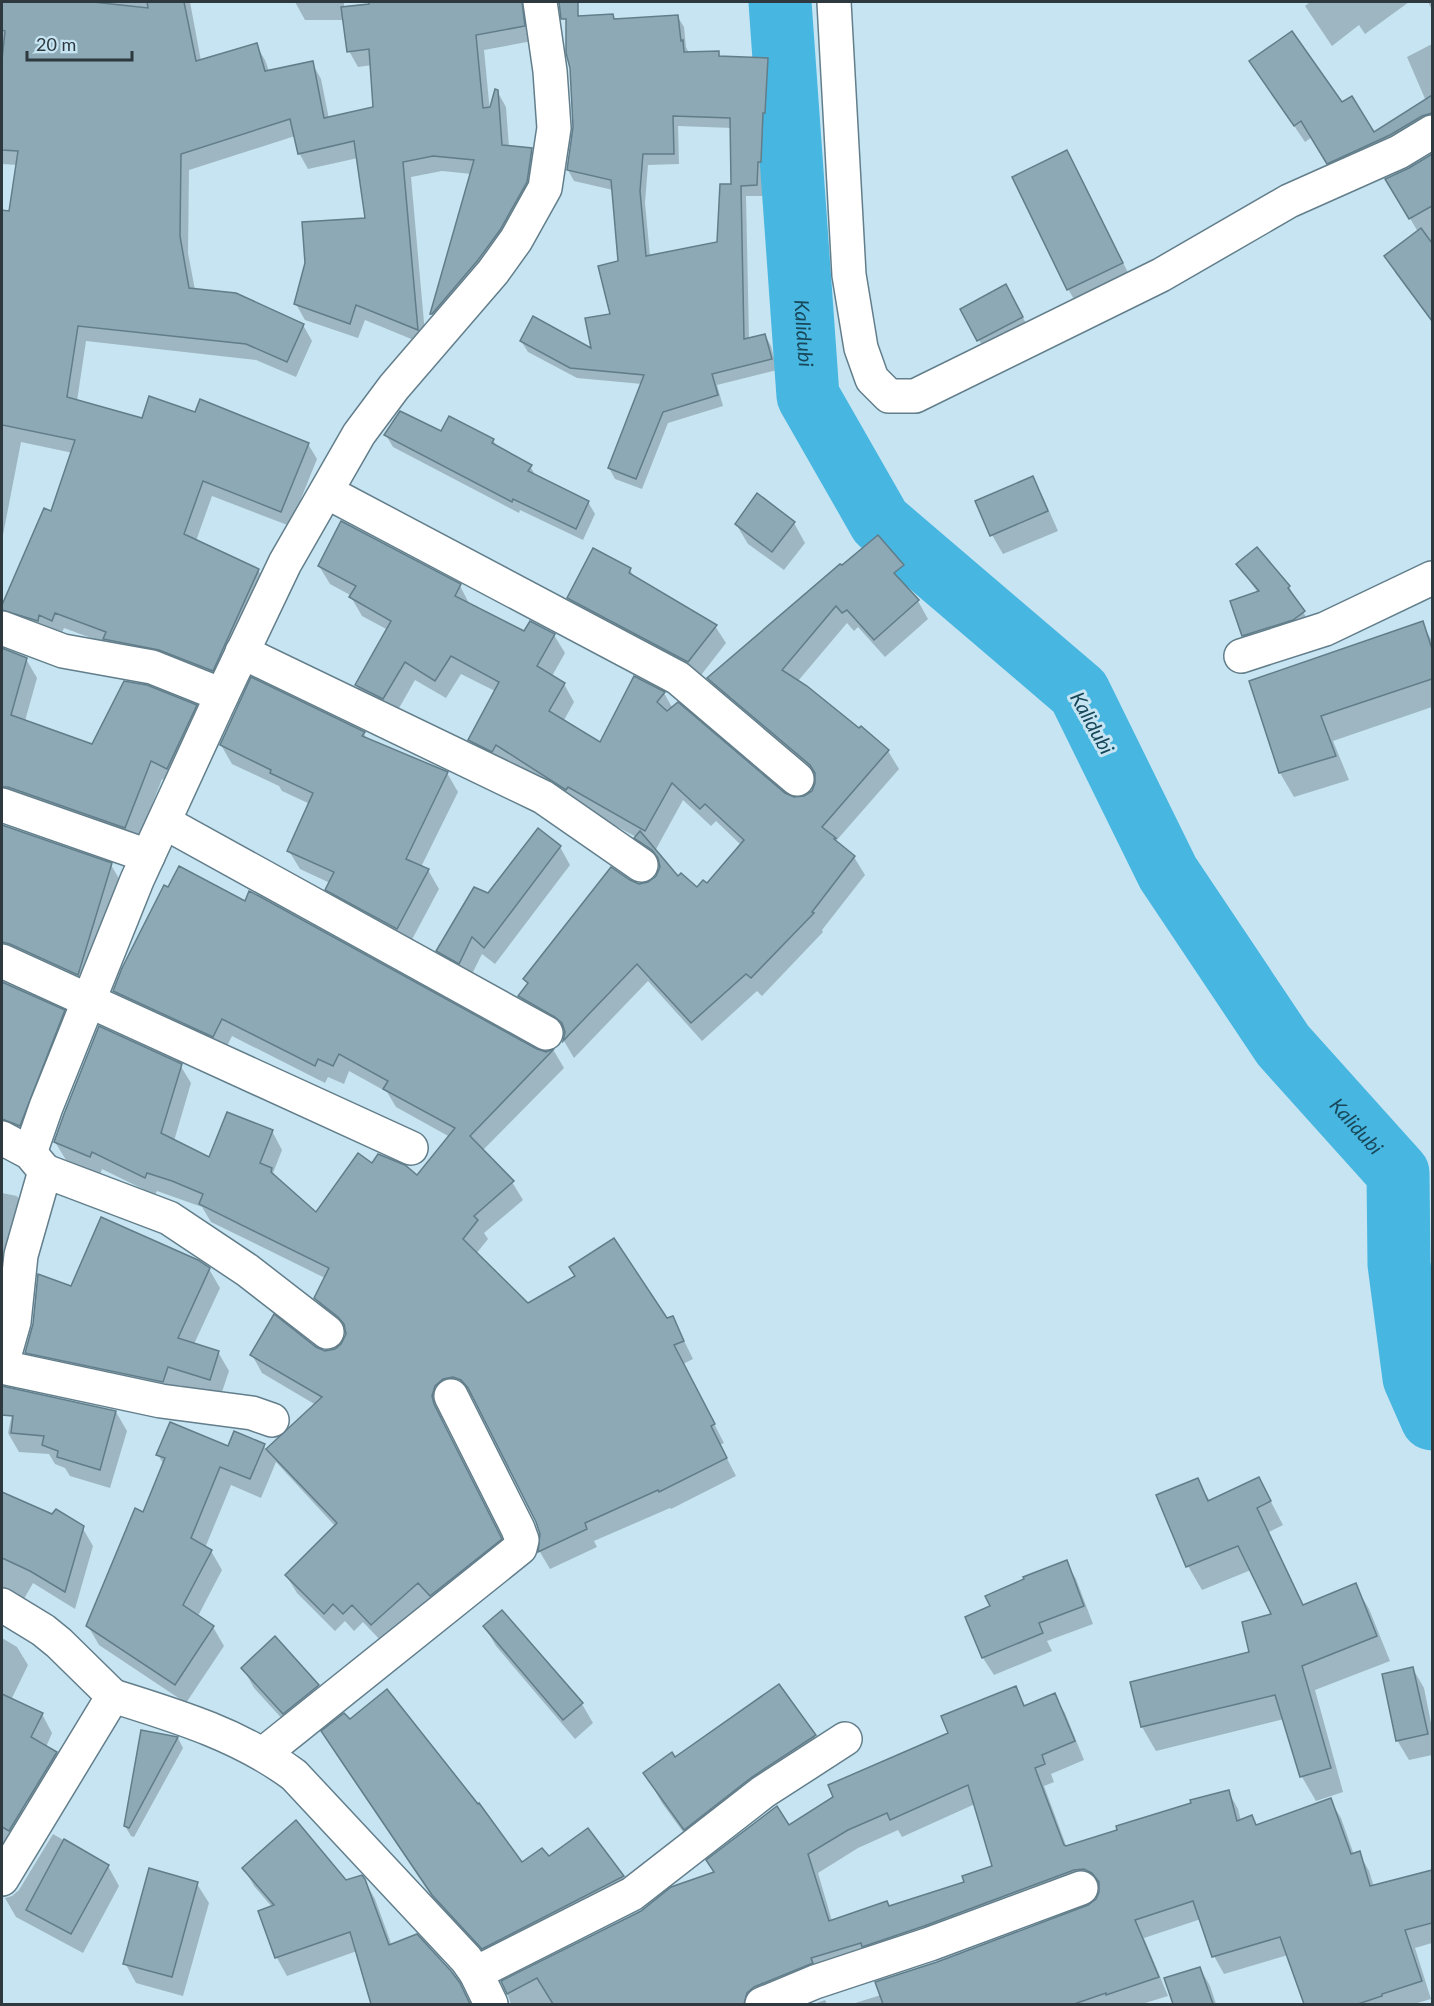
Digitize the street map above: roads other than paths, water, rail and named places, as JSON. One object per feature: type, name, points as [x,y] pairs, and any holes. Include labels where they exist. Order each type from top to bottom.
[{"type":"street","points":[[272,1420],[252,1413],[161,1401],[2,1365],[14,1322],[21,1255],[37,1162],[89,1000],[148,856],[285,564],[359,434],[394,387],[493,272],[516,240],[525,220],[545,188],[554,128],[550,71],[540,2]]},
{"type":"street","points":[[834,2],[849,275],[861,348],[872,380],[889,396],[915,396],[1161,275],[1289,201],[1399,152],[1432,132]]},
{"type":"street","points":[[327,492],[678,678],[797,779]]},
{"type":"street","points":[[1241,656],[1325,629],[1432,578]]},
{"type":"street","points":[[2,628],[63,651],[152,667],[222,695]]},
{"type":"street","points":[[242,652],[543,797],[641,865]]},
{"type":"street","points":[[2,805],[148,856]]},
{"type":"street","points":[[164,822],[546,1033]]},
{"type":"street","points":[[2,961],[411,1148]]},
{"type":"street","points":[[2,1138],[37,1162],[169,1218],[247,1270],[327,1332]]},
{"type":"street","points":[[263,1754],[520,1548],[522,1540],[518,1529],[451,1396]]},
{"type":"street","points":[[2,1605],[43,1630],[59,1643],[113,1696],[214,1730],[263,1754],[294,1775],[431,1921],[476,1973],[490,2004]]},
{"type":"street","points":[[2,1879],[113,1696]]},
{"type":"street","points":[[476,1973],[632,1894],[763,1792],[845,1739]]},
{"type":"street","points":[[762,2004],[815,1982],[930,1944],[1081,1888]]},
{"type":"waterway","name":"Kalidubi","points":[[780,2],[808,396],[880,522],[1079,692],[1168,873],[1283,1045],[1398,1173],[1399,1264],[1414,1378],[1432,1419]]}]
